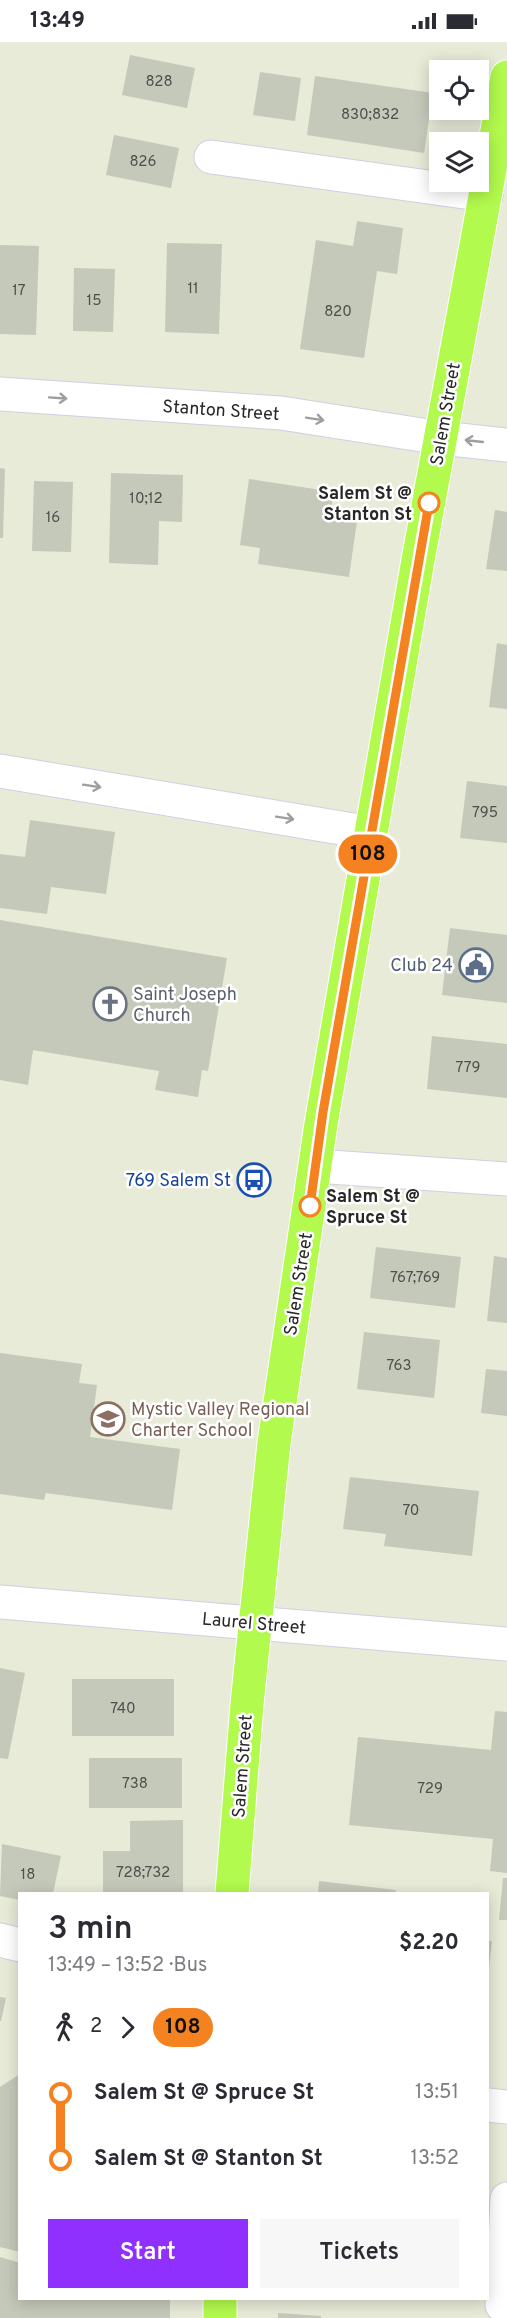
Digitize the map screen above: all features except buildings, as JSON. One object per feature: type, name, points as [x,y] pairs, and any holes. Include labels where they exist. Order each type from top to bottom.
[{"type":"main road","name":"Salem Street","points":[[232,1892],[255,1622],[274,1443],[315,1166],[441,438],[492,200],[507,77]]},
{"type":"main road","points":[[220,2300],[220,2318]]},
{"type":"street","points":[[212,157],[492,200]]},
{"type":"street","name":"Stanton Street","points":[[0,394],[280,413],[441,438],[507,445]]},
{"type":"street","points":[[0,771],[371,833]]},
{"type":"street","points":[[315,1166],[507,1179]]},
{"type":"street","name":"Laurel Street","points":[[0,1602],[507,1644]]},
{"type":"street","points":[[0,1940],[18,1944]]},
{"type":"street","points":[[489,2105],[507,2107]]},
{"type":"street","points":[[502,2305],[507,2199]]},
{"type":"bus line","name":"108","points":[[310,1206],[323,1112],[429,503]]},
{"type":"place","name":"Salem St @ Stanton St","points":[[429,503]]},
{"type":"place","name":"Club 24","points":[[476,965]]},
{"type":"place","name":"Saint Joseph Church","points":[[110,1004]]},
{"type":"place","name":"769 Salem St","points":[[254,1180]]},
{"type":"place","name":"Salem St @ Spruce St","points":[[310,1206]]},
{"type":"place","name":"Mystic Valley Regional Charter School","points":[[108,1419]]}]
